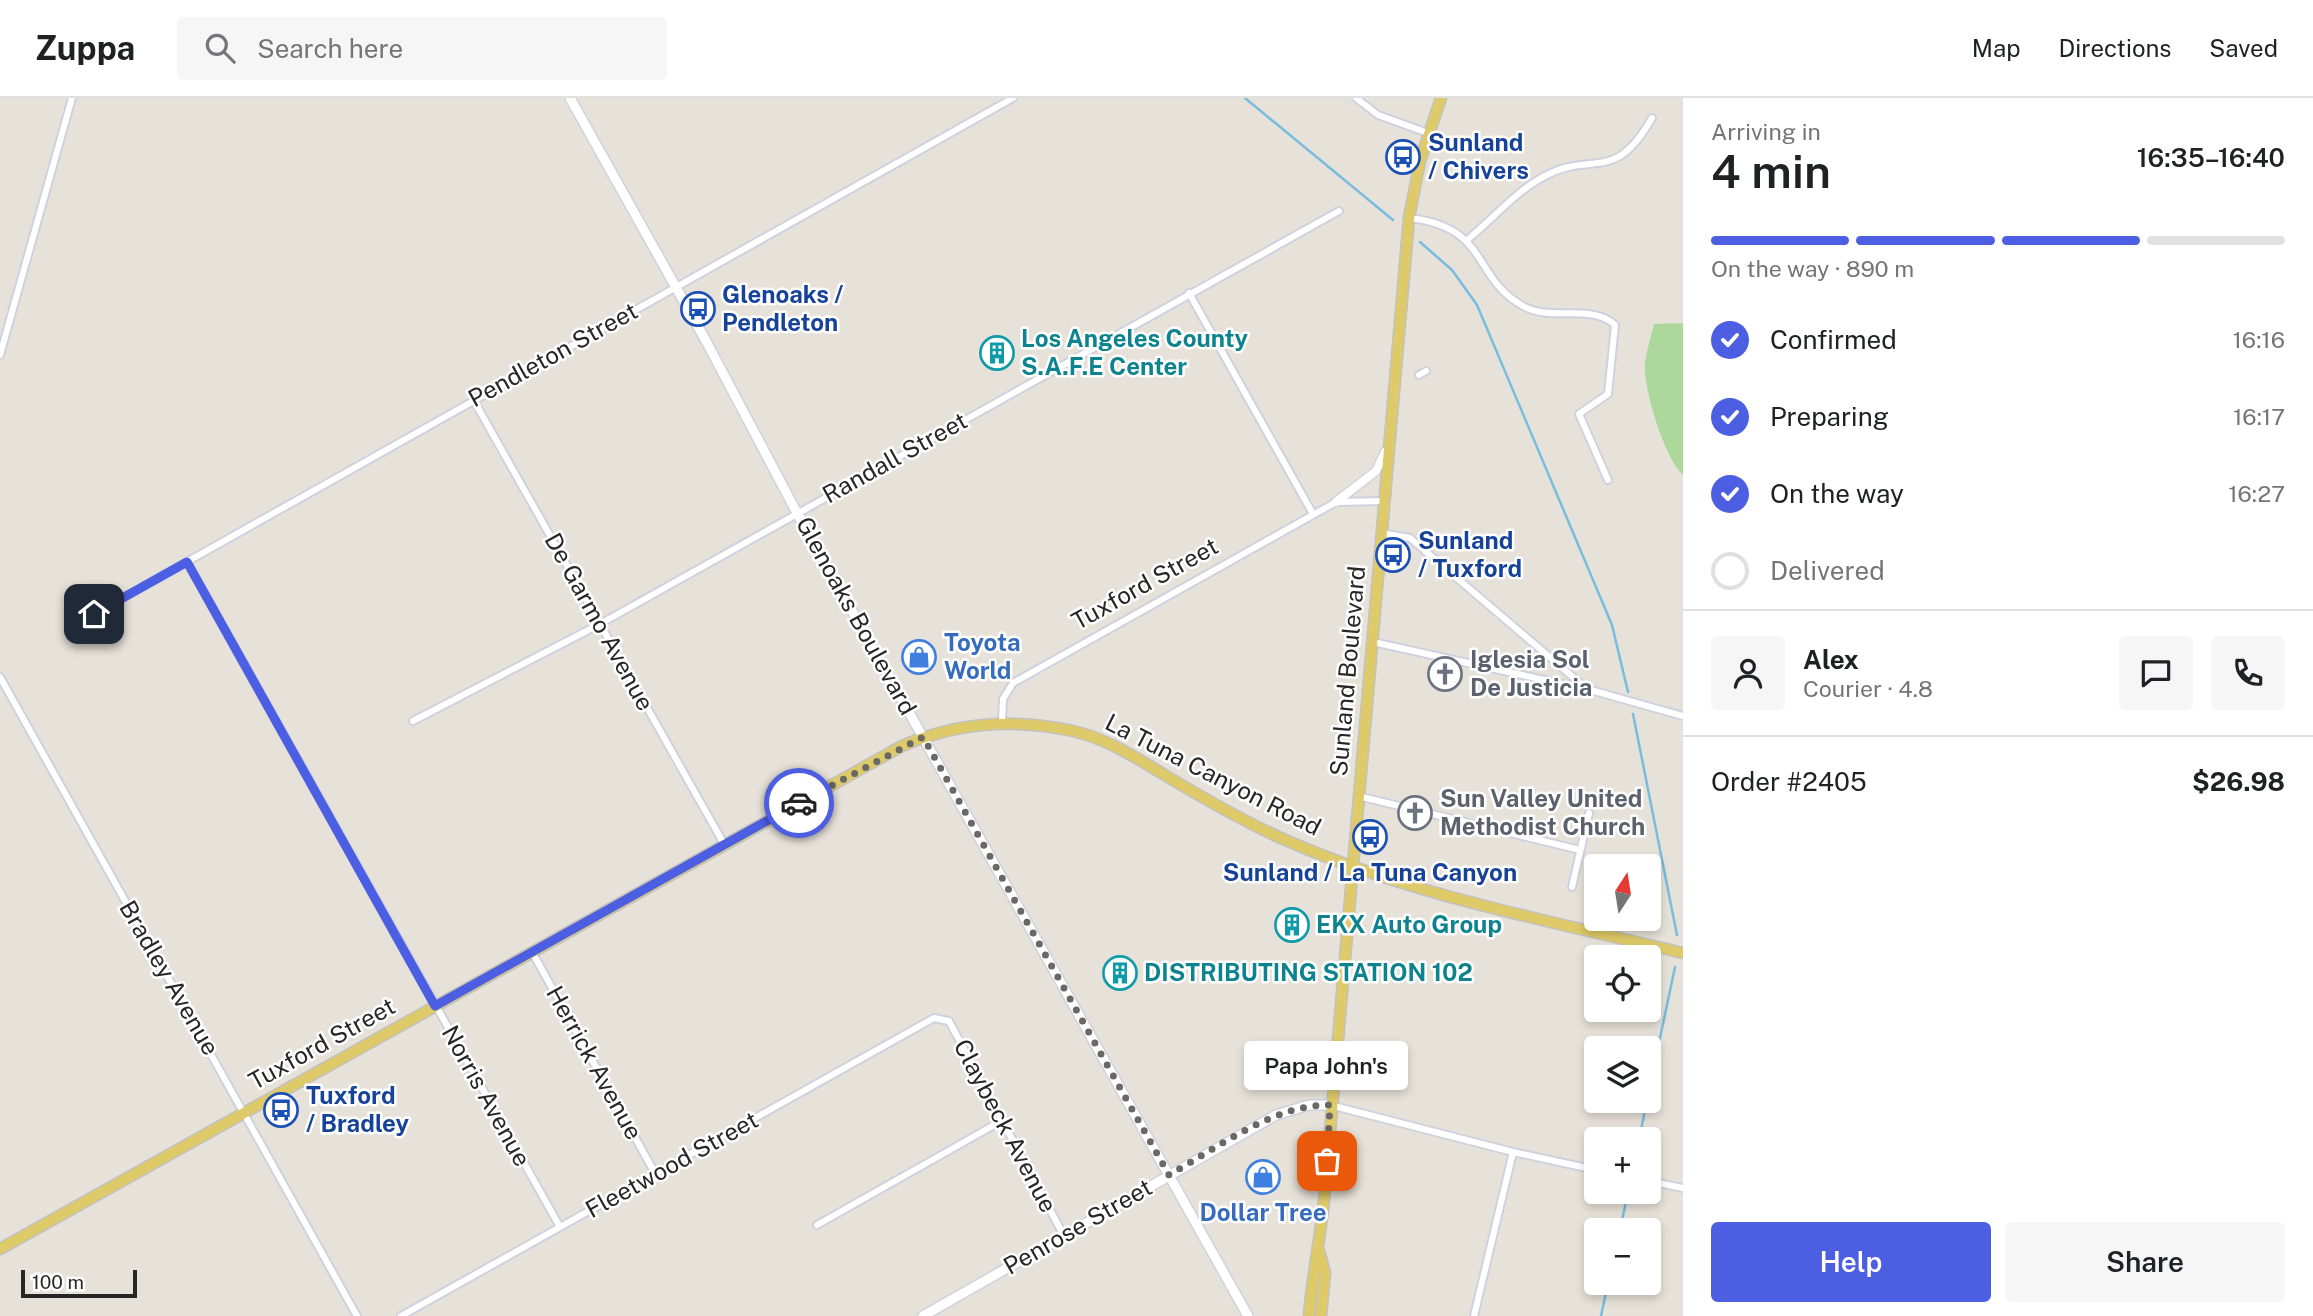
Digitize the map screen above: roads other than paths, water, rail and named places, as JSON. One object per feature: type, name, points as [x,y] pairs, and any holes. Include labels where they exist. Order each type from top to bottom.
[{"type":"main road","name":"Glenoaks Boulevard","points":[[570,98],[797,513],[1248,1316]]},
{"type":"main road","name":"Sunland Boulevard","points":[[1321,1316],[1325,1273],[1319,1251],[1330,1105],[1409,218],[1428,133],[1441,98]]},
{"type":"main road","name":"La Tuna Canyon Road","points":[[923,737],[974,725],[1002,723],[1045,725],[1095,738],[1268,832],[1352,866],[1429,891],[1683,953]]},
{"type":"main road","name":"Tuxford Street","points":[[0,1249],[724,844],[923,737]]},
{"type":"main road","name":"Penrose Street","points":[[923,1316],[1276,1115],[1310,1105],[1330,1105]]},
{"type":"main road","name":"Sunland Boulevard","points":[[1309,1316],[1313,1263],[1319,1251]]},
{"type":"street","points":[[0,355],[72,98]]},
{"type":"street","name":"Pendleton Street","points":[[94,614],[1013,98]]},
{"type":"street","points":[[1356,98],[1378,115],[1428,133]]},
{"type":"street","points":[[1467,240],[1544,176],[1611,162],[1627,153],[1652,118]]},
{"type":"street","name":"Randall Street","points":[[413,721],[600,624],[1339,211]]},
{"type":"street","points":[[1409,218],[1431,220],[1452,229],[1467,240],[1504,289],[1520,304],[1540,313],[1596,314],[1615,325],[1608,394],[1579,414],[1608,480]]},
{"type":"street","points":[[1189,293],[1313,514]]},
{"type":"street","name":"De Garmo Avenue","points":[[473,399],[724,844]]},
{"type":"street","name":"Tuxford Street","points":[[1002,723],[1003,699],[1013,683],[1336,502],[1376,471],[1384,459],[1391,429]]},
{"type":"street","name":"Tuxford Street","points":[[1336,502],[1384,501]]},
{"type":"street","points":[[1381,533],[1410,538],[1587,689]]},
{"type":"street","name":"Norris Avenue","points":[[187,562],[560,1227]]},
{"type":"street","points":[[1373,642],[1587,689],[1683,716]]},
{"type":"street","name":"Bradley Avenue","points":[[0,677],[357,1316]]},
{"type":"street","points":[[1358,796],[1580,849]]},
{"type":"street","points":[[1572,887],[1589,813]]},
{"type":"street","name":"Herrick Avenue","points":[[532,952],[656,1175]]},
{"type":"street","name":"Fleetwood Street","points":[[401,1316],[933,1018],[942,1018]]},
{"type":"street","name":"Claybeck Avenue","points":[[942,1018],[948,1021],[1064,1236]]},
{"type":"street","name":"Penrose Street","points":[[1330,1105],[1584,1167]]},
{"type":"street","points":[[817,1225],[1003,1120]]},
{"type":"street","points":[[1474,1316],[1513,1152]]},
{"type":"street","points":[[1661,1184],[1683,1188]]},
{"type":"waterway","points":[[1245,98],[1393,220]]},
{"type":"waterway","points":[[1420,242],[1452,270],[1477,305],[1612,625],[1628,692]]},
{"type":"waterway","points":[[1633,714],[1677,935]]},
{"type":"waterway","points":[[1660,1036],[1675,967]]},
{"type":"waterway","points":[[1642,1127],[1644,1113]]},
{"type":"waterway","points":[[1623,1218],[1625,1204]]},
{"type":"waterway","points":[[1601,1316],[1605,1295]]},
{"type":"place","name":"Sunland / Chivers","points":[[1403,157]]},
{"type":"place","name":"Glenoaks / Pendleton","points":[[698,309]]},
{"type":"place","name":"Los Angeles County S.A.F.E Center","points":[[997,353]]},
{"type":"place","name":"Sunland / Tuxford","points":[[1393,555]]},
{"type":"place","name":"Toyota World","points":[[919,657]]},
{"type":"place","name":"Iglesia Sol De Justicia","points":[[1445,674]]},
{"type":"place","name":"Sun Valley United Methodist Church","points":[[1415,813]]},
{"type":"place","name":"Sunland / La Tuna Canyon","points":[[1370,837]]},
{"type":"place","name":"EKX Auto Group","points":[[1292,925]]},
{"type":"place","name":"DISTRIBUTING STATION 102","points":[[1120,973]]},
{"type":"place","name":"Tuxford / Bradley","points":[[281,1110]]},
{"type":"place","name":"Papa John's","points":[[1327,1161]]},
{"type":"place","name":"Dollar Tree","points":[[1263,1177]]}]
